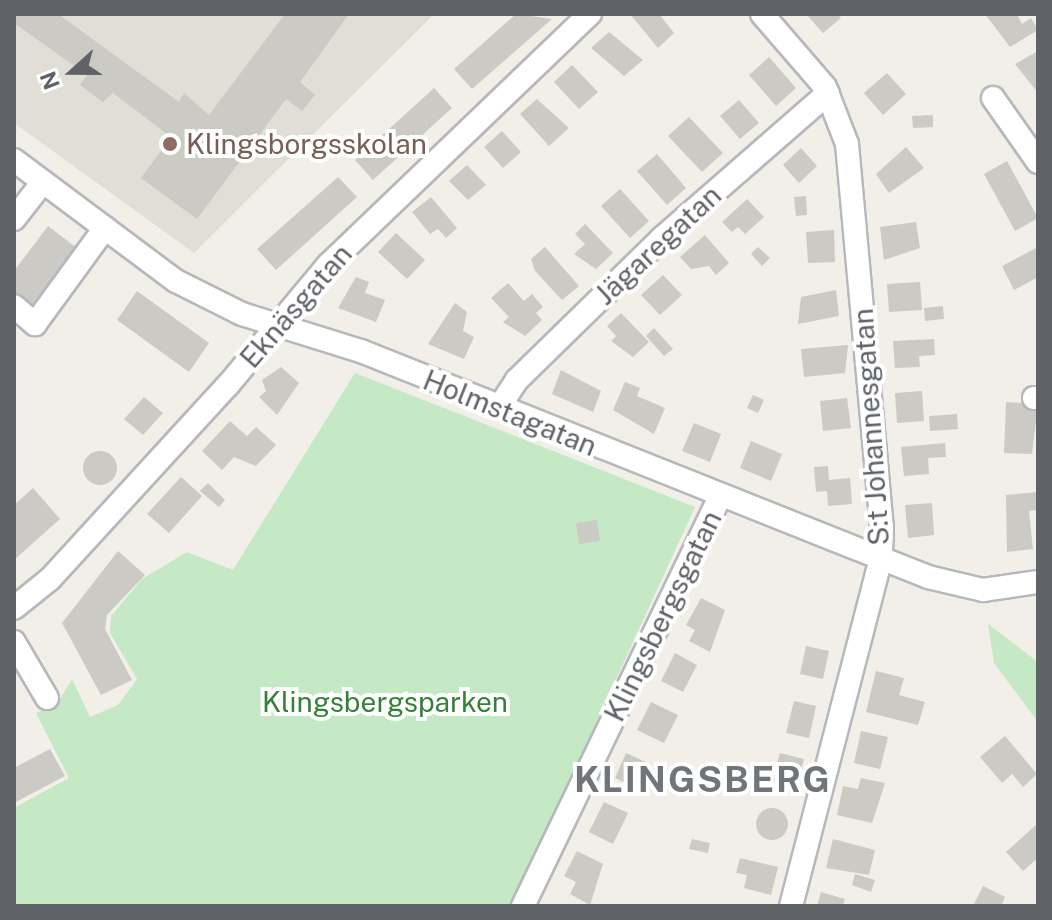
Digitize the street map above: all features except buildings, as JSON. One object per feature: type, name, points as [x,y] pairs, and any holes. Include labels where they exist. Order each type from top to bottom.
[{"type":"street","name":"Eknäsgatan","points":[[14,608],[50,579],[228,385],[273,324],[403,188],[590,14]]},
{"type":"street","name":"S:t Johannesgatan","points":[[762,14],[828,93],[851,175],[881,558],[791,906]]},
{"type":"street","name":"Jägaregatan","points":[[500,406],[517,380],[651,249],[828,93]]},
{"type":"street","points":[[993,98],[1038,162]]},
{"type":"street","name":"Holmstagatan","points":[[14,160],[176,281],[273,324],[500,406],[719,499],[881,558],[983,590],[1038,582]]},
{"type":"street","points":[[14,219],[43,182]]},
{"type":"street","points":[[14,306],[35,324],[105,228]]},
{"type":"street","name":"Klingsbergsgatan","points":[[523,906],[719,499]]},
{"type":"street","points":[[14,642],[47,698]]},
{"type":"shaded area","name":"Klingsborgsskolan","points":[[14,14],[434,14],[194,253],[14,123]]},
{"type":"green space","name":"Klingsbergsparken","points":[[355,373],[695,507],[512,906],[14,906],[14,808],[69,778],[36,713],[57,704],[72,679],[90,717],[118,705],[137,679],[110,633],[111,616],[142,579],[187,552],[233,570]]},
{"type":"green space","points":[[988,624],[1038,662],[1038,722],[994,663]]},
{"type":"place","name":"Klingsborgsskolan","points":[[170,144]]},
{"type":"district","name":"KLINGSBERG","points":[[703,780]]}]
